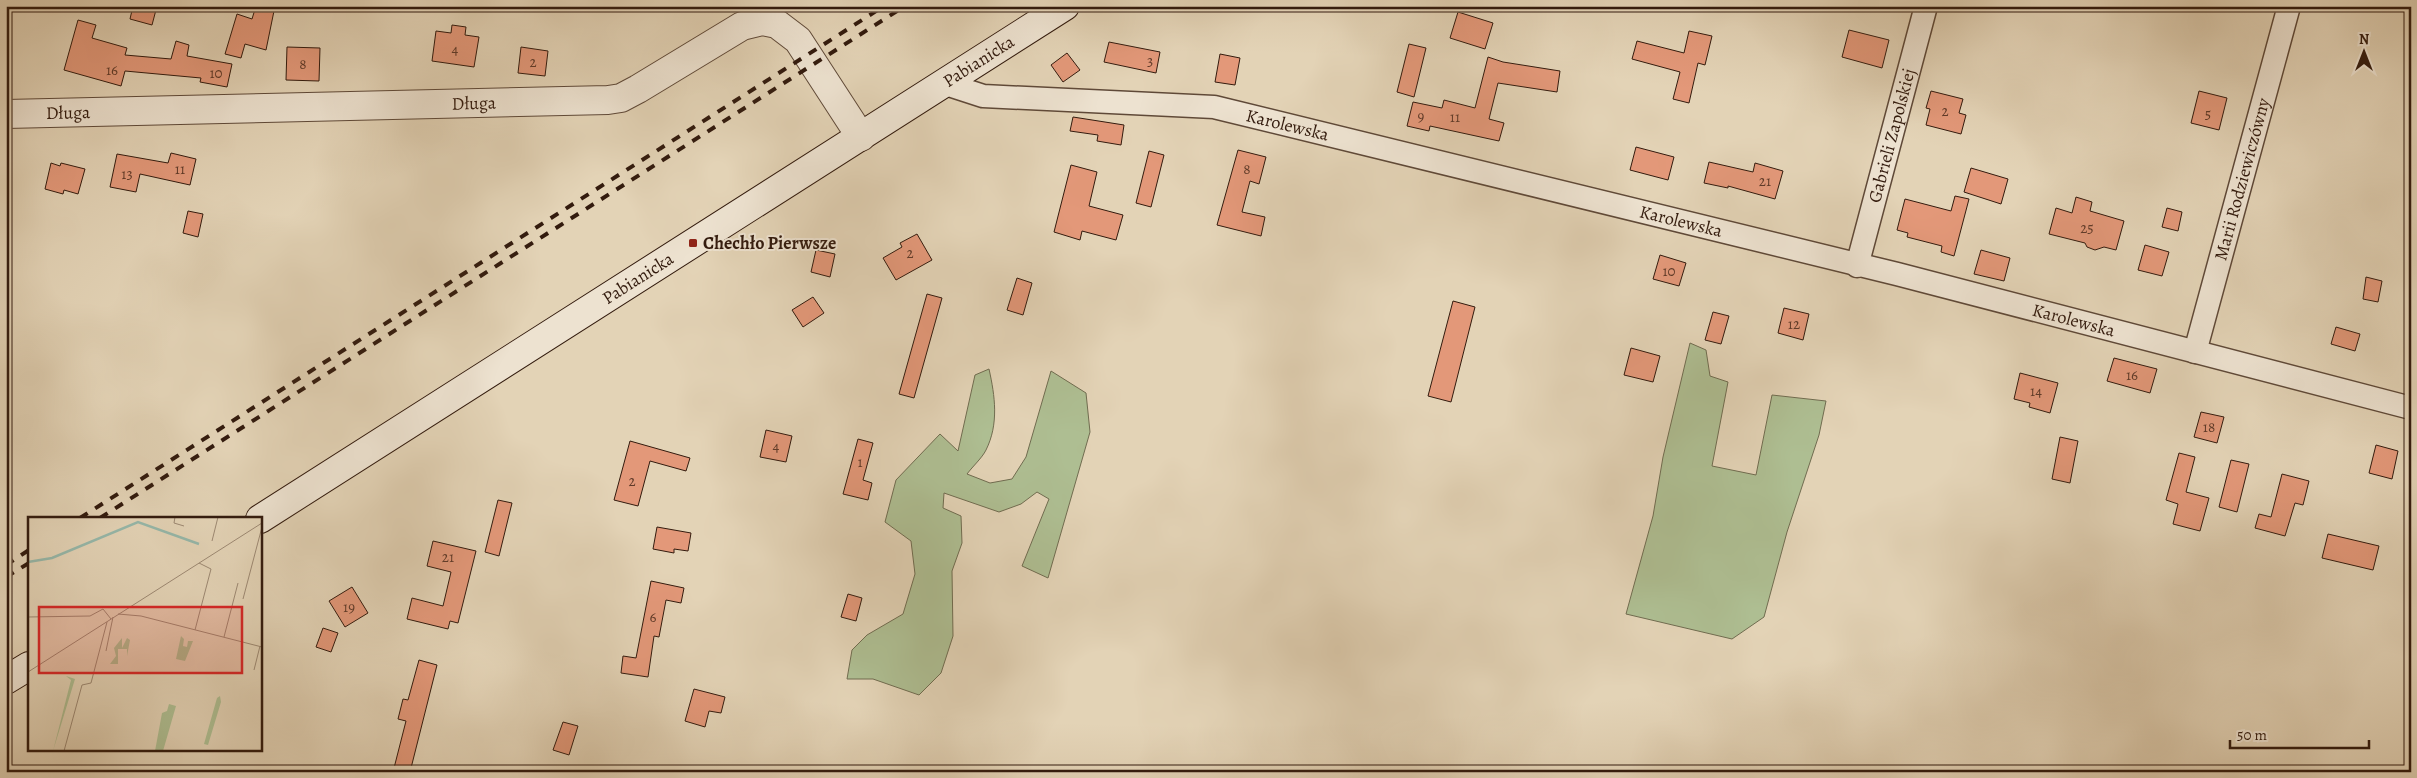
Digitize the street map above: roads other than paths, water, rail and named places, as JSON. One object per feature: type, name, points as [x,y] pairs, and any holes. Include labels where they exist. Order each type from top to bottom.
[{"type":"main road","name":"Pabianicka","points":[[261,518],[1065,6]]},
{"type":"main road","name":"Długa","points":[[6,114],[608,100],[621,98],[638,89],[742,26],[762,21],[777,24],[798,40],[862,137]]},
{"type":"main road","points":[[6,680],[28,667]]},
{"type":"street","name":"Gabrieli Zapolskiej","points":[[1857,266],[1926,6]]},
{"type":"street","name":"Marii Rodziewiczówny","points":[[2195,352],[2289,6]]},
{"type":"street","name":"Karolewska","points":[[943,83],[983,96],[1214,107],[1857,266],[2411,408]]},
{"type":"railway","points":[[82,517],[884,6]]},
{"type":"railway","points":[[102,517],[905,6]]},
{"type":"railway","points":[[6,565],[28,551]]},
{"type":"railway","points":[[6,577],[28,564]]},
{"type":"place","name":"Chechło Pierwsze","points":[[693,243]]}]
